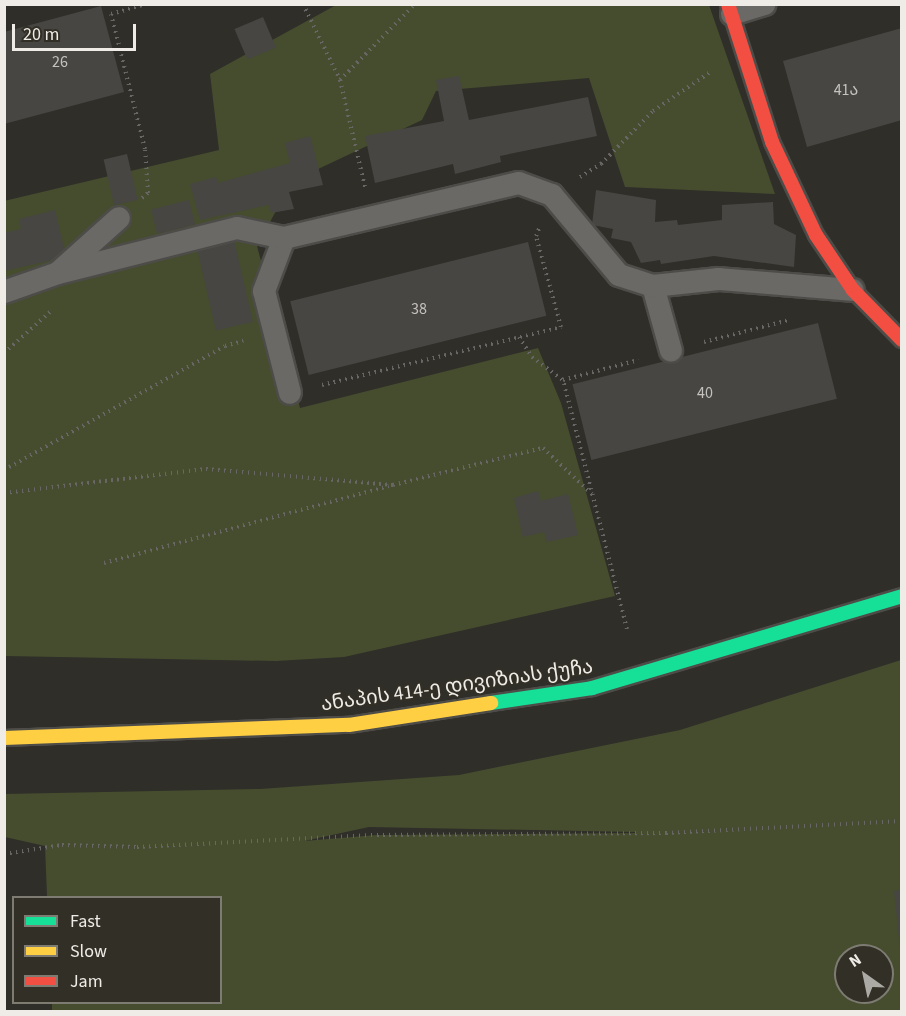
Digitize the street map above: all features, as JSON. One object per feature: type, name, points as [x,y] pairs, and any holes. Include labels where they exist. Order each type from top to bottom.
[{"type":"main road","points":[[730,9],[772,142],[816,235],[853,290],[891,317],[902,340]]},
{"type":"main road","name":"ანაპის 414-ე დივიზიას ქუჩა","points":[[4,738],[349,725],[592,688],[902,596]]},
{"type":"lane","points":[[730,9],[765,4]]},
{"type":"lane","points":[[4,292],[58,273],[237,228],[284,238],[519,183],[552,195],[619,275],[653,286],[719,279],[853,290]]},
{"type":"lane","points":[[58,273],[119,218]]},
{"type":"lane","points":[[284,238],[264,291],[290,393]]},
{"type":"lane","points":[[653,286],[671,351]]},
{"type":"path","points":[[146,4],[111,14],[147,171]]},
{"type":"path","points":[[303,4],[340,80],[372,218]]},
{"type":"path","points":[[340,80],[415,4]]},
{"type":"path","points":[[290,393],[561,327],[536,236],[552,195],[601,164],[653,111],[669,99],[702,76],[745,56]]},
{"type":"path","points":[[4,470],[225,346],[274,332]]},
{"type":"path","points":[[519,337],[532,357],[563,380]]},
{"type":"path","points":[[104,563],[393,485],[543,448],[592,494],[627,629]]},
{"type":"path","points":[[4,493],[206,469],[393,485]]},
{"type":"path","points":[[4,854],[62,845],[137,847],[377,835],[666,833],[902,821]]},
{"type":"green space","points":[[338,4],[709,5],[775,194],[625,187],[589,78],[436,91],[422,120],[280,187],[283,198],[257,246],[300,408],[538,348],[561,403],[615,596],[344,657],[276,661],[5,656],[4,201],[219,150],[210,74]]},
{"type":"green space","points":[[901,660],[901,1011],[52,1011],[52,1004],[222,1004],[222,896],[47,896],[45,846],[5,837],[4,794],[260,789],[459,775],[680,730]],"holes":[[[369,827],[636,833],[377,835],[304,841]]]},
{"type":"building","points":[[101,6],[124,92],[4,124],[4,32]]},
{"type":"building","points":[[263,17],[276,47],[247,59],[234,29]]},
{"type":"building","points":[[902,28],[902,120],[807,147],[783,61]]},
{"type":"building","points":[[459,76],[469,120],[588,97],[597,136],[500,156],[501,162],[455,174],[453,164],[375,183],[365,136],[444,121],[436,80]]},
{"type":"building","points":[[310,136],[323,185],[289,192],[294,209],[271,213],[269,205],[200,220],[190,184],[216,177],[218,183],[290,163],[285,143]]},
{"type":"building","points":[[127,154],[138,200],[114,205],[104,159]]},
{"type":"building","points":[[596,190],[656,200],[655,222],[677,220],[678,225],[722,220],[722,205],[773,202],[774,224],[796,235],[794,267],[714,256],[661,264],[660,260],[641,263],[631,242],[611,238],[613,229],[592,225]]},
{"type":"building","points":[[189,200],[195,224],[157,234],[151,209]]},
{"type":"building","points":[[55,210],[66,257],[4,271],[4,233],[21,229],[19,219]]},
{"type":"building","points":[[234,240],[253,322],[216,330],[197,249]]},
{"type":"building","points":[[528,242],[546,316],[309,375],[290,301]]},
{"type":"building","points":[[818,323],[837,399],[591,460],[573,384]]},
{"type":"building","points":[[538,491],[541,501],[568,494],[578,535],[547,542],[544,532],[523,537],[514,498]]},
{"type":"building","points":[[902,890],[902,948],[900,948],[894,891]]},
{"type":"traffic: fast","points":[[491,703],[592,688],[902,596]]},
{"type":"traffic: slow","points":[[4,738],[349,725],[491,703]]},
{"type":"traffic: jam","points":[[728,4],[772,142],[816,235],[853,290],[902,340]]}]
